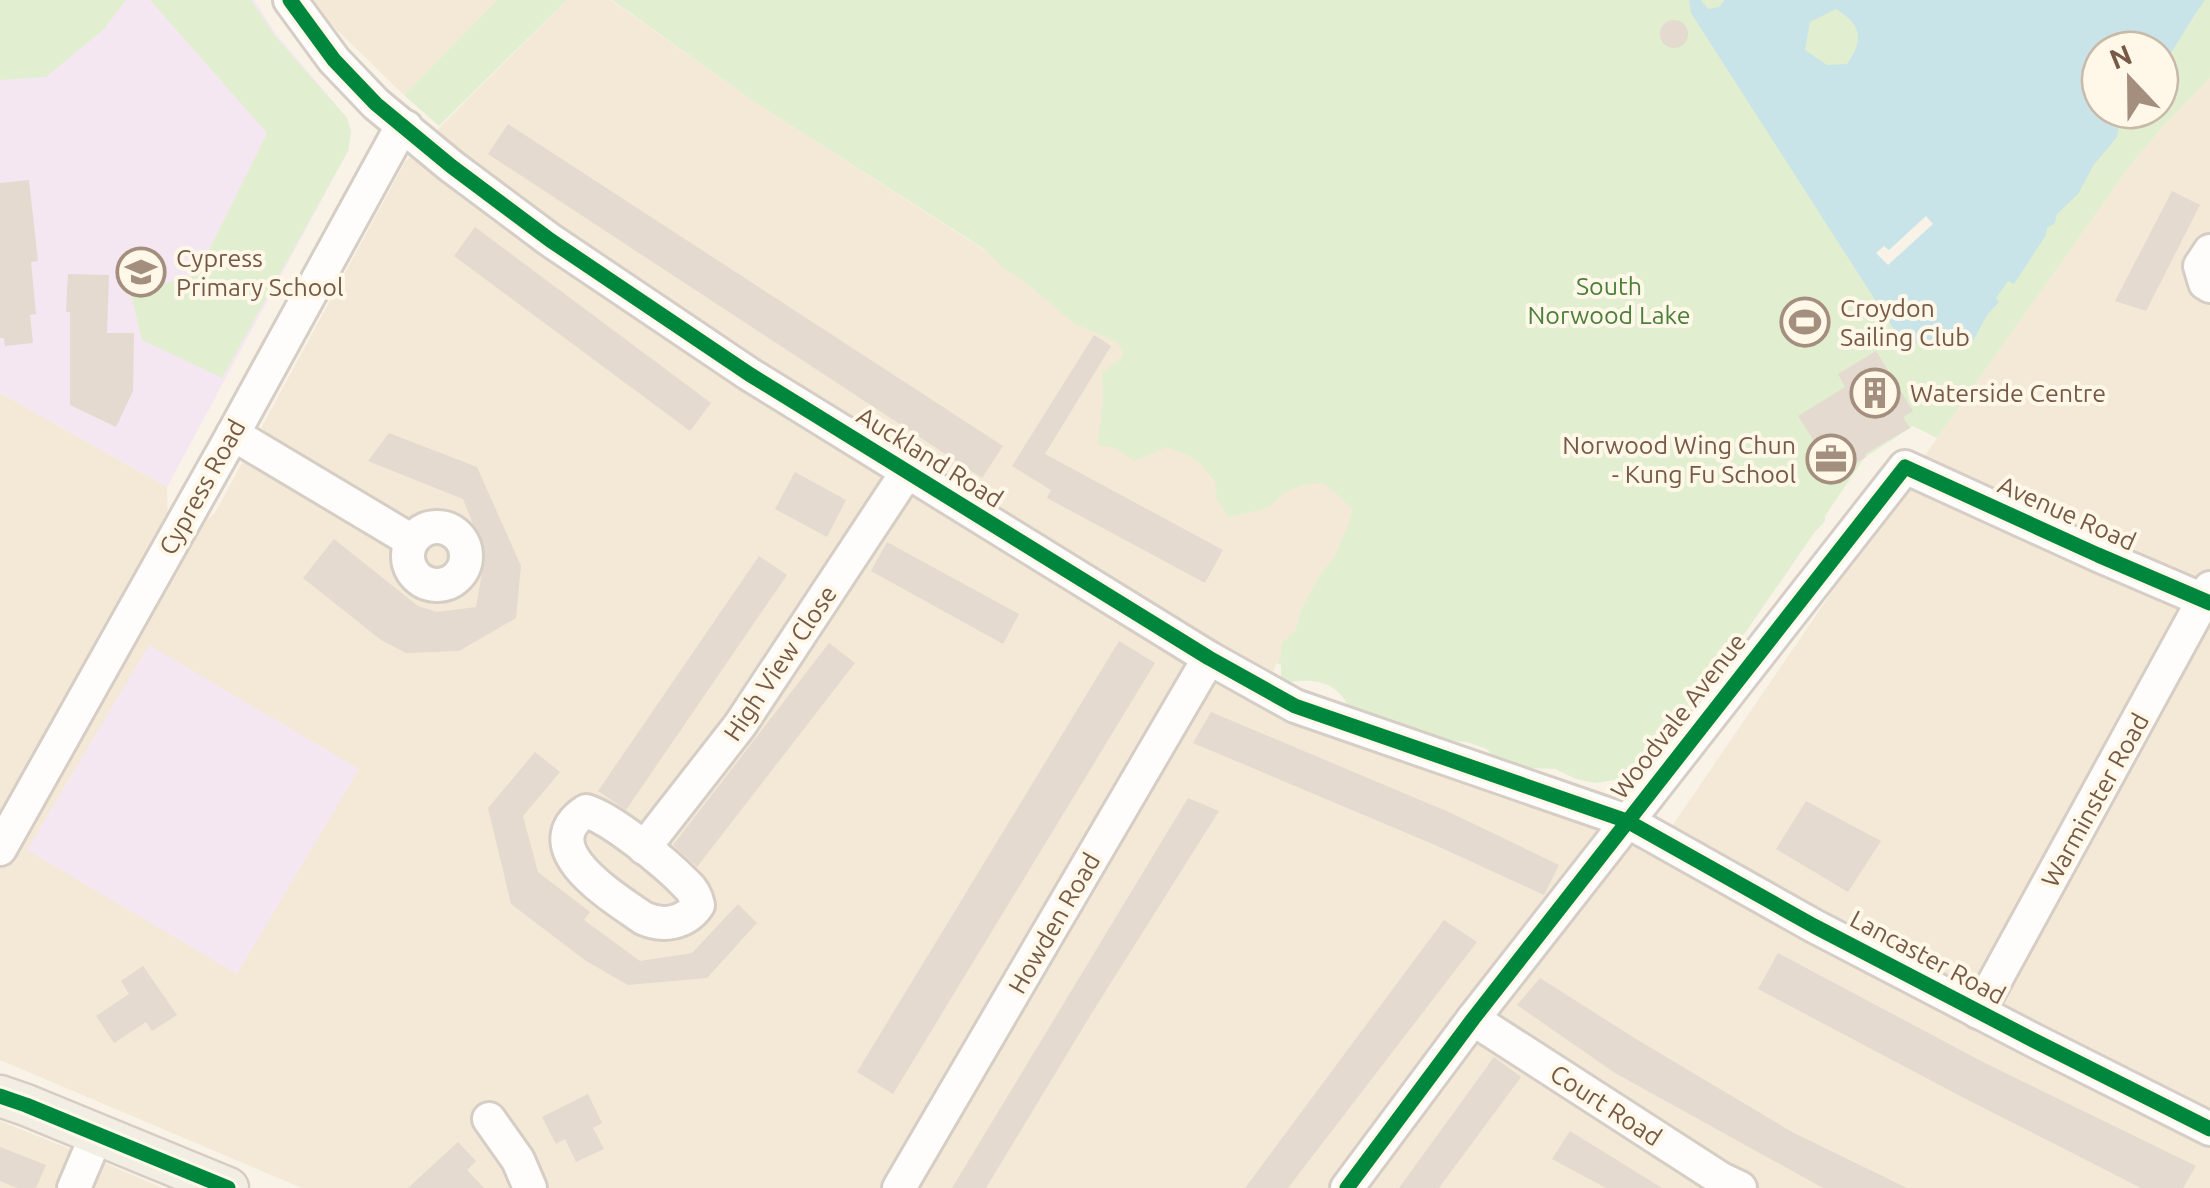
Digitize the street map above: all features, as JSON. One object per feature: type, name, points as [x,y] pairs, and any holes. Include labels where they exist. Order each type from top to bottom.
[{"type":"main road","points":[[0,1096],[228,1188]]},
{"type":"street","name":"Auckland Road","points":[[290,0],[351,80],[450,166],[550,240],[749,374],[1209,658],[1295,706],[1627,822]]},
{"type":"street","name":"Cypress Road","points":[[0,849],[396,137],[406,128]]},
{"type":"street","points":[[2210,251],[2200,266],[2205,283],[2210,286]]},
{"type":"street","points":[[233,434],[412,540]]},
{"type":"street","name":"Avenue Road","points":[[1905,467],[2098,556],[2208,597]]},
{"type":"street","name":"Woodvale Avenue","points":[[1347,1188],[1473,1019],[1905,467]]},
{"type":"street","name":"High View Close","points":[[644,848],[750,710],[907,472]]},
{"type":"street","name":"Warminster Road","points":[[1978,1012],[2208,597]]},
{"type":"street","name":"Howden Road","points":[[899,1188],[1209,658]]},
{"type":"street","name":"Lancaster Road","points":[[1627,822],[1814,926],[2210,1129]]},
{"type":"street","name":"Court Road","points":[[1473,1019],[1740,1188]]},
{"type":"street","points":[[489,1119],[518,1160],[530,1188]]},
{"type":"street","points":[[74,1188],[97,1134]]},
{"type":"shaded area","name":"Cypress Primary School","points":[[0,0],[254,0],[276,34],[347,118],[351,130],[348,151],[167,487],[0,393]]},
{"type":"shaded area","points":[[314,0],[497,0],[404,95],[331,24]]},
{"type":"shaded area","points":[[567,0],[611,0],[756,103],[1113,333],[1376,485],[1264,692],[1653,854],[1937,438],[2129,167],[2160,130],[2180,130],[2180,109],[2210,78],[2210,1188],[302,1188],[0,1060],[0,393],[167,487],[168,550],[215,513],[405,162]]},
{"type":"shaded area","points":[[149,645],[359,769],[237,974],[27,850]]},
{"type":"shaded area","points":[[0,1121],[105,1163],[163,1188],[0,1188]]},
{"type":"green space","points":[[0,0],[126,0],[104,29],[46,77],[0,80]]},
{"type":"green space","points":[[150,0],[251,0],[275,36],[347,118],[351,132],[348,151],[222,378],[142,340],[131,294],[197,274],[267,133]]},
{"type":"green space","points":[[497,0],[567,0],[439,126],[404,95]]},
{"type":"green space","name":"South Norwood Lake","points":[[612,0],[2210,0],[2210,78],[2180,109],[2180,30],[2080,30],[2080,130],[2160,130],[2129,167],[1937,438],[1913,426],[1864,458],[1825,521],[1714,678],[1699,706],[1686,717],[1644,779],[1635,776],[1595,783],[1555,769],[1506,767],[1487,749],[1467,742],[1354,717],[1341,695],[1325,684],[1281,683],[1281,665],[1277,663],[1281,644],[1295,631],[1301,610],[1335,556],[1352,509],[1321,483],[1283,493],[1261,510],[1228,517],[1217,500],[1215,480],[1191,457],[1167,447],[1134,461],[1115,448],[1097,445],[1102,374],[1124,355],[1117,342],[1075,324],[984,249],[756,103]]},
{"type":"water","points":[[1689,0],[1701,0],[1708,9],[1719,7],[1725,0],[2205,0],[2180,39],[2180,30],[2080,30],[2080,130],[2118,130],[2117,137],[2093,166],[2078,194],[2047,228],[2014,284],[2008,281],[1996,298],[1999,302],[1972,343],[1922,344],[1897,334],[1691,13]],"holes":[[[1836,9],[1851,21],[1858,40],[1847,64],[1827,65],[1805,50],[1810,22]]]},
{"type":"pier","points":[[1926,216],[1933,224],[1888,265],[1876,253],[1884,246],[1889,250]]},
{"type":"building","points":[[1674,20],[1684,24],[1688,34],[1684,44],[1674,48],[1664,44],[1660,34],[1664,24]]},
{"type":"building","points":[[508,124],[1003,446],[982,478],[488,154]]},
{"type":"building","points":[[29,180],[38,261],[31,262],[36,314],[30,315],[33,343],[5,346],[4,338],[0,338],[0,183]]},
{"type":"building","points":[[2172,191],[2200,205],[2146,311],[2115,301]]},
{"type":"building","points":[[475,227],[711,403],[690,431],[454,256]]},
{"type":"building","points":[[68,274],[109,275],[107,333],[134,333],[133,391],[116,427],[70,405]]},
{"type":"building","points":[[1094,335],[1111,346],[1045,454],[1223,550],[1205,583],[1047,498],[1051,490],[1012,466]]},
{"type":"building","points":[[1876,351],[1913,411],[1903,417],[1910,428],[1836,476],[1798,416],[1845,387],[1838,374]]},
{"type":"building","points":[[389,433],[477,467],[521,566],[516,618],[459,651],[406,653],[381,640],[303,578],[334,539],[418,606],[437,612],[476,607],[485,555],[463,499],[368,461]]},
{"type":"building","points":[[795,472],[846,500],[827,537],[775,509]]},
{"type":"building","points":[[887,542],[1019,614],[1003,644],[871,571]]},
{"type":"building","points":[[759,556],[787,575],[626,810],[598,791]]},
{"type":"building","points":[[1119,641],[1155,663],[893,1094],[857,1072]]},
{"type":"building","points":[[829,643],[855,663],[697,867],[673,845]]},
{"type":"building","points":[[1211,712],[1451,813],[1559,865],[1544,895],[1193,743]]},
{"type":"building","points":[[535,752],[560,772],[523,816],[538,872],[590,912],[584,920],[640,961],[692,953],[738,904],[757,923],[707,978],[628,985],[586,961],[511,904],[488,808]]},
{"type":"building","points":[[1188,798],[1219,811],[986,1188],[952,1188]]},
{"type":"building","points":[[1806,801],[1881,841],[1848,892],[1776,849]]},
{"type":"building","points":[[1444,920],[1477,942],[1288,1188],[1245,1188]]},
{"type":"building","points":[[1778,953],[1983,1062],[2196,1166],[2183,1188],[2141,1188],[1964,1098],[1758,989]]},
{"type":"building","points":[[143,966],[177,1015],[152,1031],[146,1022],[114,1043],[96,1016],[129,994],[121,981]]},
{"type":"building","points":[[1540,978],[1792,1132],[1907,1188],[1823,1188],[1615,1073],[1517,1005]]},
{"type":"building","points":[[1494,1057],[1521,1077],[1439,1188],[1399,1188]]},
{"type":"building","points":[[588,1094],[602,1123],[593,1128],[604,1149],[576,1162],[565,1139],[556,1144],[542,1117]]},
{"type":"building","points":[[1570,1131],[1662,1188],[1606,1188],[1552,1159]]},
{"type":"building","points":[[458,1142],[476,1161],[467,1170],[484,1188],[408,1188]]},
{"type":"building","points":[[0,1147],[46,1165],[36,1188],[17,1188],[0,1181]]},
{"type":"cycle path","points":[[290,0],[334,60],[376,104],[550,240],[749,374],[1209,658],[1295,706],[1627,821],[1814,926],[2210,1129]]},
{"type":"cycle path","points":[[1347,1188],[1473,1019],[1905,467],[2210,603]]},
{"type":"cycle path","points":[[0,1096],[228,1188]]},
{"type":"place","name":"Cypress Primary School","points":[[141,272]]},
{"type":"place","name":"Croydon Sailing Club","points":[[1805,322]]},
{"type":"place","name":"Waterside Centre","points":[[1875,393]]},
{"type":"place","name":"Norwood Wing Chun - Kung Fu School","points":[[1831,459]]}]
